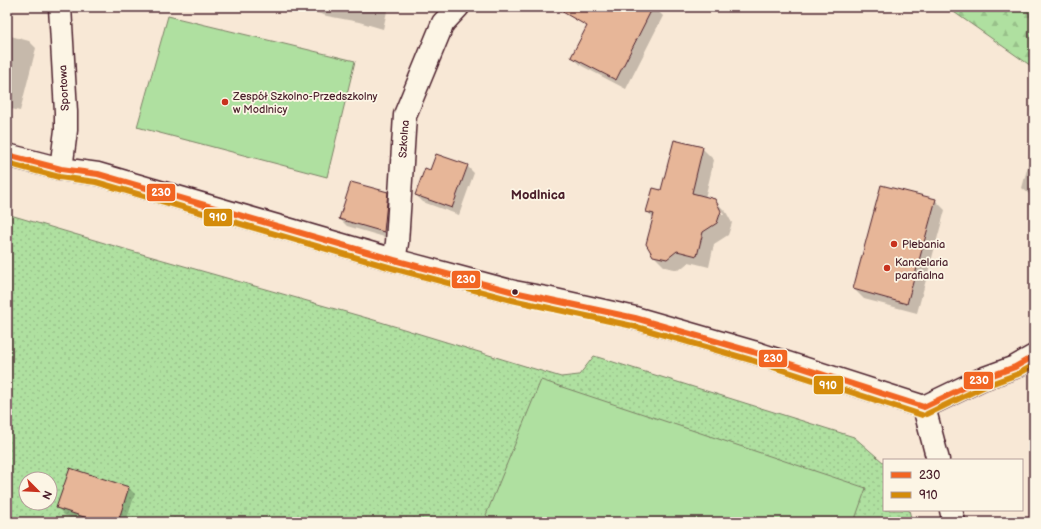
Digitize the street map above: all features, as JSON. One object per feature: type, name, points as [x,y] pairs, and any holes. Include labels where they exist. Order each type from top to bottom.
[{"type":"street","name":"Sportowa","points":[[60,7],[66,112],[66,130],[61,169]]},
{"type":"street","name":"Szkolna","points":[[394,260],[397,243],[405,115],[444,23],[458,7]]},
{"type":"street","points":[[7,155],[61,169],[98,174],[394,260],[514,292],[636,318],[753,352],[924,407],[982,380],[1015,367],[1034,356]]},
{"type":"street","points":[[924,407],[938,459]]},
{"type":"street","points":[[951,511],[954,522]]},
{"type":"green space","points":[[945,7],[1034,7],[1034,68],[948,8]]},
{"type":"green space","points":[[168,16],[355,61],[327,177],[137,127]]},
{"type":"green space","points":[[7,214],[374,320],[561,377],[579,375],[594,356],[854,437],[883,462],[883,511],[909,511],[912,522],[7,522]]},
{"type":"green space","points":[[541,380],[866,488],[854,522],[493,522],[486,515]]},
{"type":"building","points":[[554,7],[653,7],[616,80],[571,57],[587,26]]},
{"type":"building","points":[[674,140],[703,147],[692,193],[715,199],[721,211],[717,223],[703,232],[697,256],[677,251],[667,259],[653,256],[646,244],[654,214],[646,212],[653,188],[661,190]]},
{"type":"building","points":[[436,154],[468,165],[452,208],[415,195],[425,168],[430,170]]},
{"type":"building","points":[[351,182],[388,192],[384,232],[339,219]]},
{"type":"building","name":"Plebania","points":[[881,185],[936,199],[907,304],[853,289]]},
{"type":"building","points":[[70,468],[129,487],[118,522],[100,522],[58,509],[58,502]]},
{"type":"transit line","name":"230","points":[[7,155],[61,169],[98,174],[394,260],[514,292],[635,318],[753,352],[924,407]]},
{"type":"transit line","name":"910","points":[[7,163],[59,177],[96,182],[392,268],[512,300],[633,326],[751,360],[922,415]]},
{"type":"transit line","name":"230","points":[[924,407],[982,379],[1015,367],[1034,356]]},
{"type":"transit line","name":"910","points":[[927,414],[985,386],[1018,374],[1034,365]]},
{"type":"place","name":"Zespół Szkolno-Przedszkolny w Modlnicy","points":[[225,102]]},
{"type":"place","name":"Plebania","points":[[894,244]]},
{"type":"place","name":"Kancelaria parafialna","points":[[887,268]]},
{"type":"district","name":"Modlnica","points":[[538,195]]}]
